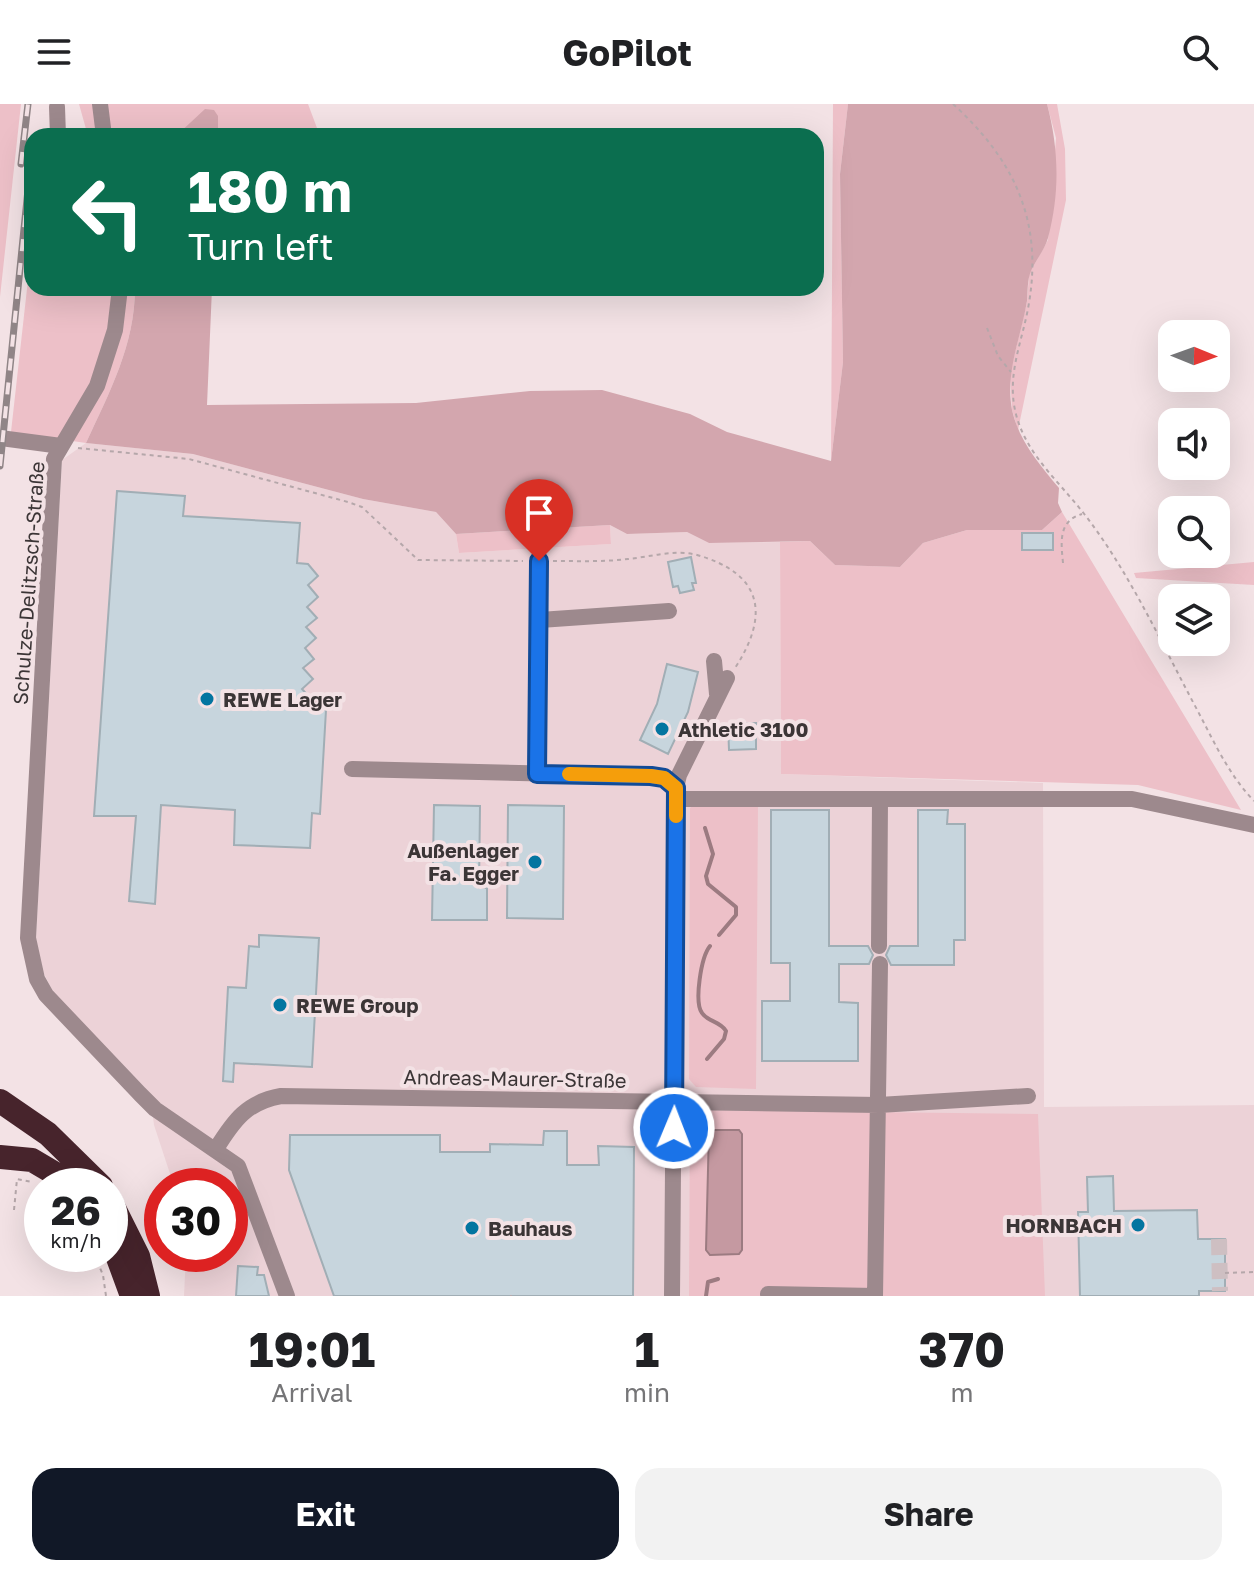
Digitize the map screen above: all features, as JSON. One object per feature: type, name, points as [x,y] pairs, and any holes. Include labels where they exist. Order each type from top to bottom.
[{"type":"highway","points":[[0,1101],[48,1134],[86,1168]]},
{"type":"highway","points":[[0,1157],[32,1160],[46,1168]]},
{"type":"highway","points":[[128,1236],[138,1256],[148,1296]]},
{"type":"highway","points":[[123,1272],[132,1296]]},
{"type":"street","points":[[100,104],[103,128]]},
{"type":"street","points":[[57,107],[58,128]]},
{"type":"street","name":"Schulze-Delitzsch-Straße","points":[[119,296],[115,330],[97,386],[74,430],[54,459],[32,847],[28,938],[31,960],[46,995],[155,1109],[235,1162],[243,1175],[287,1296]]},
{"type":"street","points":[[0,438],[61,446]]},
{"type":"street","points":[[537,774],[539,561]]},
{"type":"street","points":[[540,620],[669,611]]},
{"type":"street","points":[[714,661],[717,694]]},
{"type":"street","points":[[672,1296],[676,794],[679,775],[727,678]]},
{"type":"street","points":[[352,769],[651,776],[664,778],[676,794]]},
{"type":"street","points":[[676,794],[880,799],[1132,799],[1254,825]]},
{"type":"street","points":[[879,946],[880,799]]},
{"type":"street","points":[[768,1294],[875,1296],[880,964]]},
{"type":"street","name":"Andreas-Maurer-Straße","points":[[216,1149],[235,1118],[251,1105],[281,1096],[879,1105],[1028,1096]]},
{"type":"path","points":[[953,104],[1003,157],[1027,219],[1032,274],[1029,303],[1012,373],[1015,410],[1029,447],[1083,513],[1142,606],[1229,770],[1254,801]]},
{"type":"path","points":[[987,328],[998,356],[1012,373]]},
{"type":"path","points":[[61,446],[189,459],[348,502],[362,507],[418,560],[539,561],[625,559],[675,553],[696,555],[737,572],[750,585],[755,601],[747,649],[727,678]]},
{"type":"path","points":[[1063,563],[1062,530],[1067,522],[1083,513]]},
{"type":"path","points":[[14,1210],[17,1179],[24,1181]]},
{"type":"path","points":[[102,1272],[106,1296]]},
{"type":"path","points":[[1225,1273],[1254,1272]]},
{"type":"shaded area","points":[[0,104],[21,104],[0,297]]},
{"type":"shaded area","points":[[79,104],[308,104],[317,128],[218,128],[218,116],[186,128],[86,128]]},
{"type":"shaded area","points":[[833,104],[848,104],[840,174],[843,362],[831,461]]},
{"type":"shaded area","points":[[848,104],[1047,104],[1056,154],[1055,204],[1047,242],[1028,282],[1010,396],[1019,432],[1059,488],[1058,503],[1062,512],[1042,530],[967,530],[923,543],[900,567],[835,565],[810,541],[709,543],[687,532],[627,534],[610,525],[456,534],[436,512],[363,499],[193,454],[86,443],[126,349],[135,296],[212,296],[207,405],[416,403],[530,391],[602,390],[690,414],[727,432],[831,461],[843,362],[840,174]]},
{"type":"shaded area","points":[[1047,104],[1057,104],[1065,149],[1066,200],[1018,430],[1012,410],[1010,373],[1027,302],[1029,274],[1048,240],[1056,138]]},
{"type":"shaded area","points":[[205,109],[214,110],[218,116],[218,128],[185,128]]},
{"type":"shaded area","points":[[26,296],[135,296],[126,349],[86,443],[11,432]]},
{"type":"shaded area","points":[[86,443],[193,454],[363,499],[436,512],[456,534],[459,553],[611,544],[610,525],[627,534],[687,532],[709,543],[780,542],[781,774],[1043,783],[1044,1107],[1254,1105],[1254,1296],[184,1296],[185,1272],[248,1272],[248,1168],[168,1168],[154,1125],[150,1093],[56,997],[43,972],[36,938],[62,460]]},
{"type":"shaded area","points":[[1062,512],[1241,810],[1138,785],[781,774],[780,542],[810,541],[835,565],[900,567],[923,543],[967,530],[1042,530]]},
{"type":"shaded area","points":[[610,525],[611,544],[459,553],[456,534]]},
{"type":"shaded area","points":[[1254,562],[1254,585],[1136,578],[1134,573],[1230,568],[1230,564]]},
{"type":"shaded area","points":[[696,803],[758,804],[756,1089],[696,1087],[689,1079],[690,808]]},
{"type":"shaded area","points":[[690,1112],[1038,1114],[1045,1296],[689,1296]]},
{"type":"shaded area","points":[[709,1130],[739,1130],[742,1134],[742,1250],[739,1254],[710,1255],[706,1250]]},
{"type":"building","name":"REWE Lager","points":[[117,491],[185,496],[183,516],[300,523],[297,563],[308,564],[318,576],[308,585],[318,597],[307,607],[317,618],[306,627],[316,638],[305,648],[314,659],[303,668],[313,679],[302,689],[320,709],[326,710],[320,814],[312,813],[310,848],[234,845],[235,810],[161,805],[155,904],[129,901],[136,816],[94,816]]},
{"type":"building","points":[[1022,533],[1053,533],[1053,550],[1022,550]]},
{"type":"building","points":[[691,557],[696,583],[692,583],[694,590],[680,593],[678,586],[673,587],[668,562]]},
{"type":"building","points":[[667,664],[698,672],[688,712],[668,754],[640,740],[657,704]]},
{"type":"building","points":[[756,723],[756,749],[729,750],[728,724]]},
{"type":"building","points":[[434,805],[480,806],[479,888],[487,888],[487,920],[432,920]]},
{"type":"building","name":"Außenlager Fa. Egger","points":[[508,805],[564,806],[563,919],[507,918]]},
{"type":"building","points":[[771,810],[829,810],[829,946],[868,946],[873,955],[869,964],[839,964],[839,1002],[858,1003],[858,1061],[762,1061],[762,1001],[790,1001],[790,963],[771,963]]},
{"type":"building","points":[[918,810],[948,810],[947,824],[965,824],[965,940],[954,940],[954,965],[891,965],[886,955],[890,946],[918,946]]},
{"type":"building","name":"REWE Group","points":[[259,935],[319,938],[312,1067],[234,1063],[233,1082],[223,1081],[228,987],[246,988],[249,946],[259,947]]},
{"type":"building","name":"Bauhaus","points":[[544,1131],[567,1131],[567,1165],[599,1165],[598,1146],[634,1147],[633,1296],[334,1296],[289,1170],[290,1135],[440,1135],[440,1152],[490,1152],[490,1144],[543,1145]]},
{"type":"building","name":"HORNBACH","points":[[1113,1176],[1114,1211],[1197,1210],[1198,1239],[1225,1239],[1225,1291],[1199,1291],[1199,1296],[1080,1296],[1078,1212],[1088,1212],[1087,1177]]},
{"type":"building","points":[[248,1266],[258,1267],[257,1275],[264,1275],[269,1296],[236,1296],[238,1272],[248,1272]]},
{"type":"waterway","points":[[705,828],[713,854],[706,876],[708,884],[736,907],[736,915],[719,935]]},
{"type":"waterway","points":[[707,1059],[724,1039],[726,1031],[705,1016],[700,1007],[700,980],[710,946]]},
{"type":"waterway","points":[[706,1296],[708,1282],[718,1279]]},
{"type":"tunnel","points":[[1219,1239],[1220,1291]]},
{"type":"railway","points":[[25,128],[28,104]]},
{"type":"railway","points":[[21,164],[24,138]]},
{"type":"railway","points":[[0,466],[24,229]]},
{"type":"slow traffic","points":[[569,774],[664,778],[676,788],[676,816]]},
{"type":"place","name":"REWE Lager","points":[[207,699]]},
{"type":"place","name":"Athletic 3100","points":[[662,729]]},
{"type":"place","name":"Außenlager Fa. Egger","points":[[535,862]]},
{"type":"place","name":"REWE Group","points":[[280,1005]]},
{"type":"place","name":"HORNBACH","points":[[1138,1225]]},
{"type":"place","name":"Bauhaus","points":[[472,1228]]},
{"type":"route","points":[[539,561],[537,774],[651,776],[664,778],[676,788],[674,1128]]}]
